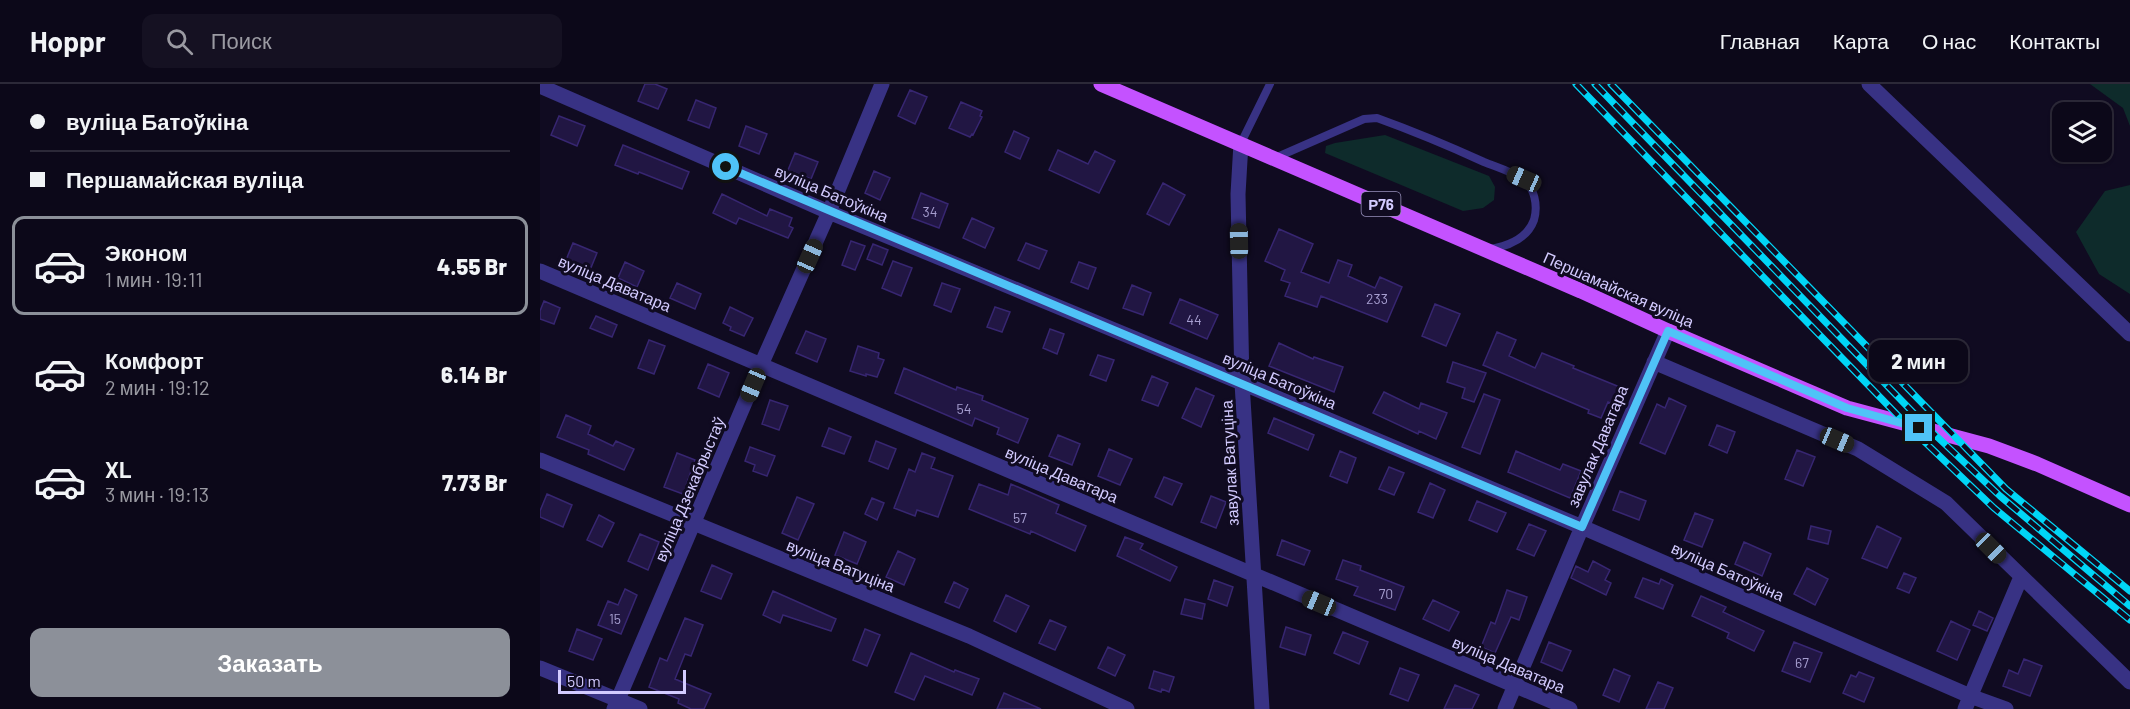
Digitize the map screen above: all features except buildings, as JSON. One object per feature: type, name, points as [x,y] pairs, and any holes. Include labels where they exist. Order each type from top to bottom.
[{"type":"main road","name":"Першамайская вуліца","points":[[1101,84],[1847,408],[1989,446],[2037,464],[2130,505]]},
{"type":"street","name":"вуліца Дзекабрыстаў","points":[[616,704],[882,84]]},
{"type":"street","points":[[1869,84],[2130,334]]},
{"type":"street","name":"вуліца Батоўкіна","points":[[540,86],[829,212],[1582,527],[1967,703],[2006,709]]},
{"type":"street","name":"завулак Ватуціна","points":[[1241,143],[1238,194],[1242,383],[1262,709]]},
{"type":"street","name":"вуліца Даватара","points":[[540,271],[1570,709]]},
{"type":"street","name":"завулак Даватара","points":[[1505,709],[1668,331]]},
{"type":"street","points":[[1654,362],[1858,448],[1946,504],[2130,682]]},
{"type":"street","name":"вуліца Ватуціна","points":[[540,460],[969,636],[1127,709]]},
{"type":"street","points":[[1967,703],[2021,577]]},
{"type":"street","points":[[540,668],[616,704],[640,709]]},
{"type":"lane","points":[[1241,143],[1270,84]]},
{"type":"lane","points":[[1275,158],[1364,119],[1377,118],[1524,179],[1535,197],[1536,213],[1532,224],[1524,236],[1506,246],[1486,250]]},
{"type":"green space","points":[[2090,84],[2130,84],[2130,126],[2123,108]]},
{"type":"green space","points":[[1385,135],[1489,176],[1495,187],[1494,200],[1483,208],[1463,211],[1325,153],[1326,146],[1335,143]]},
{"type":"green space","points":[[2130,185],[2130,294],[2099,274],[2076,232],[2105,191]]},
{"type":"railway","points":[[1576,84],[1907,425],[1994,508],[2130,620]]},
{"type":"railway","points":[[1595,84],[1931,431],[2000,496],[2130,606]]},
{"type":"railway","points":[[1611,84],[2006,489],[2130,591]]},
{"type":"route","points":[[726,167],[1582,527],[1668,331],[1847,408],[1919,428]]}]
